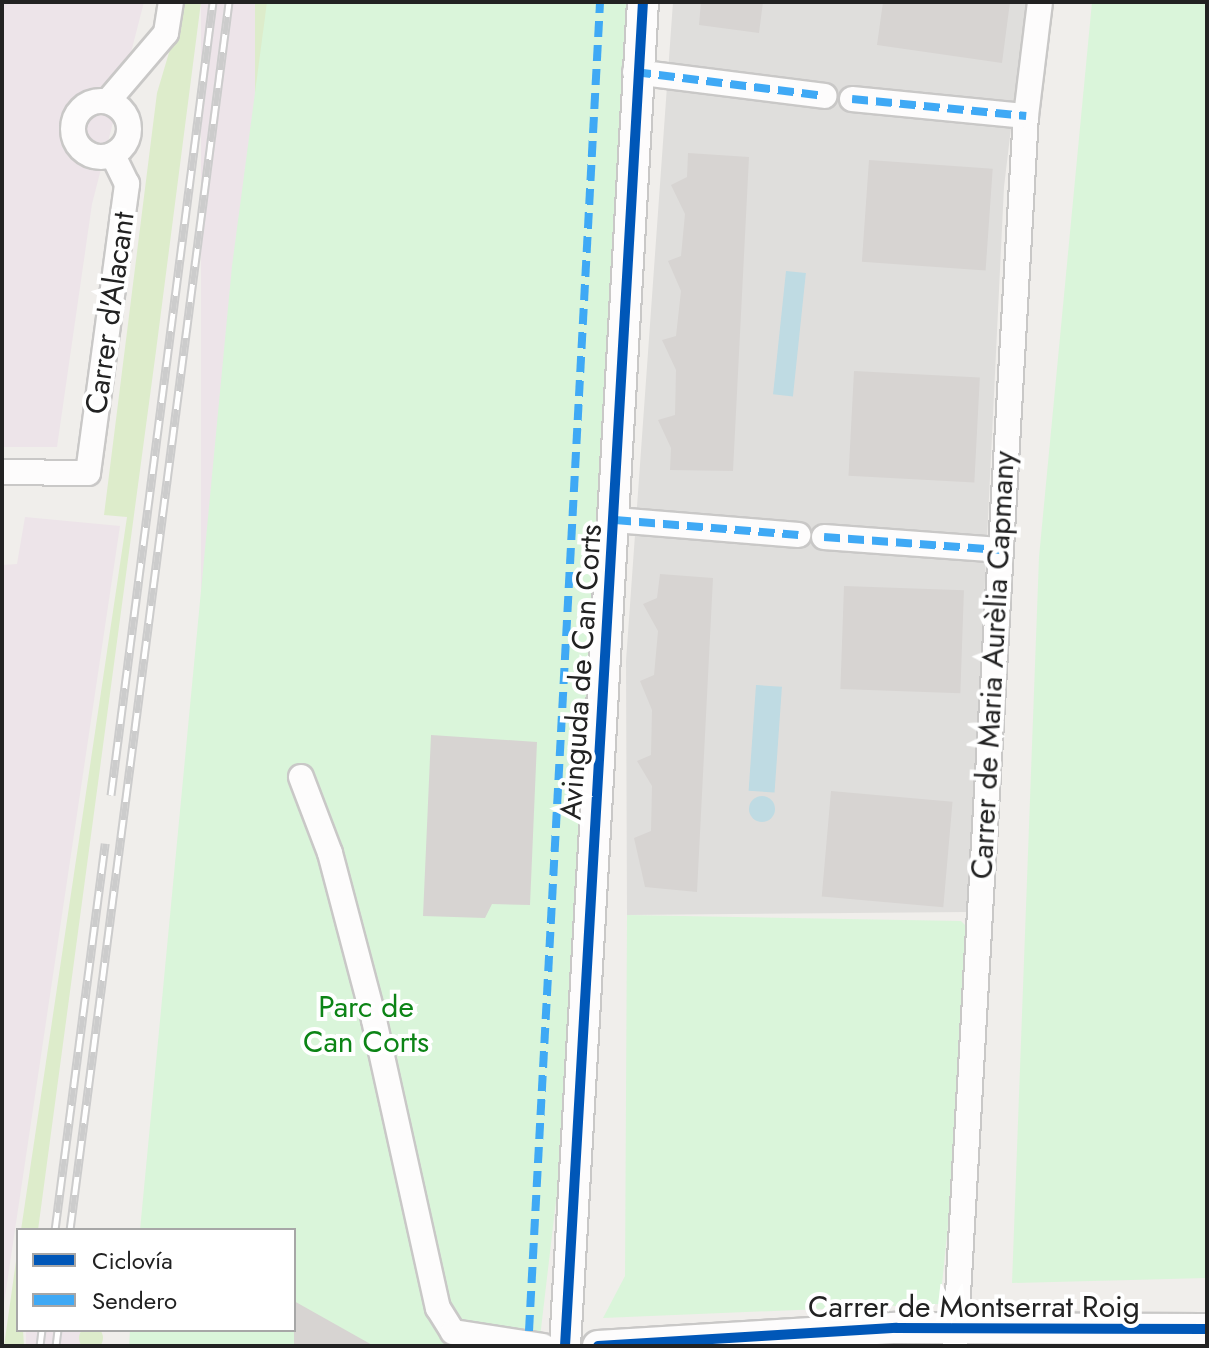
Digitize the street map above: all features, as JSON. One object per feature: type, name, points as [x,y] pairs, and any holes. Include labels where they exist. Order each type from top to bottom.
[{"type":"street","points":[[108,101],[128,116],[130,139],[114,157],[87,156],[73,139],[83,107],[108,101],[166,33],[171,2]]},
{"type":"street","name":"Avinguda de Can Corts","points":[[565,1346],[615,520],[635,72],[643,2]]},
{"type":"street","name":"Carrer de Maria Aurèlia Capmany","points":[[957,1337],[1026,116],[1040,2]]},
{"type":"street","points":[[635,72],[824,96]]},
{"type":"street","points":[[852,99],[1026,116]]},
{"type":"street","name":"Carrer d'Alacant","points":[[2,472],[88,473],[127,184],[114,157]]},
{"type":"street","points":[[615,520],[798,535]]},
{"type":"street","points":[[824,537],[1000,550]]},
{"type":"street","points":[[301,777],[330,853],[374,1020],[438,1308],[453,1332],[543,1346]]},
{"type":"street","name":"Carrer de Montserrat Roig","points":[[598,1346],[1207,1329]]},
{"type":"shaded area","points":[[2,2],[144,2],[92,204],[57,447],[2,447]]},
{"type":"shaded area","points":[[201,2],[255,2],[255,1228],[201,1228]]},
{"type":"shaded area","points":[[673,2],[1026,2],[1004,187],[969,912],[627,915],[626,661]]},
{"type":"shaded area","points":[[25,517],[120,526],[2,1317],[2,565],[17,564]]},
{"type":"shaded area","points":[[26,1332],[80,1332],[80,1346],[26,1346]]},
{"type":"green space","points":[[184,2],[201,2],[38,1228],[21,1228],[127,517],[104,515],[157,93]]},
{"type":"green space","points":[[255,2],[275,2],[275,1228],[255,1228]]},
{"type":"green space","name":"Parc de Can Corts","points":[[267,2],[658,2],[560,1167],[539,1346],[129,1346],[130,1332],[296,1332],[296,1228],[140,1228],[232,266]]},
{"type":"green space","points":[[1092,2],[1207,2],[1207,1278],[1012,1283],[1039,557]]},
{"type":"green space","points":[[627,915],[961,921],[977,937],[940,1304],[603,1318],[625,1276]]},
{"type":"green space","points":[[16,1261],[16,1332],[23,1332],[24,1346],[4,1346]]},
{"type":"green space","points":[[82,1332],[102,1334],[102,1342],[95,1349],[87,1349],[80,1342]]},
{"type":"water","points":[[786,271],[806,273],[793,396],[773,394]]},
{"type":"water","points":[[756,685],[782,687],[775,793],[749,791]]},
{"type":"water","points":[[762,796],[771,800],[775,809],[771,818],[762,822],[753,818],[749,809],[753,800]]},
{"type":"building","points":[[701,2],[763,2],[759,33],[699,25]]},
{"type":"building","points":[[883,2],[1010,2],[1002,63],[877,45]]},
{"type":"building","points":[[688,153],[749,157],[733,471],[670,470],[671,448],[658,420],[675,415],[676,370],[662,340],[676,336],[681,291],[668,261],[681,256],[685,214],[671,185],[687,177]]},
{"type":"building","points":[[869,160],[993,169],[986,270],[862,262]]},
{"type":"building","points":[[854,371],[980,378],[974,482],[849,476]]},
{"type":"building","points":[[660,574],[713,578],[697,892],[645,887],[634,838],[651,831],[652,786],[637,761],[651,755],[652,710],[640,681],[654,675],[658,631],[643,604],[657,598]]},
{"type":"building","points":[[844,586],[964,590],[960,693],[840,689]]},
{"type":"building","points":[[431,735],[537,742],[530,905],[492,904],[485,918],[423,916]]},
{"type":"building","points":[[831,791],[953,802],[943,907],[822,897]]},
{"type":"building","points":[[296,1302],[374,1346],[294,1346]]},
{"type":"railway","points":[[111,795],[213,2]]},
{"type":"railway","points":[[70,1228],[229,2]]},
{"type":"railway","points":[[55,1228],[105,843]]},
{"type":"railway","points":[[40,1346],[42,1332]]},
{"type":"railway","points":[[56,1346],[58,1332]]},
{"type":"marked path","points":[[529,1331],[600,2]]},
{"type":"marked path","points":[[635,72],[824,96]]},
{"type":"marked path","points":[[852,99],[1026,116]]},
{"type":"marked path","points":[[615,520],[798,535]]},
{"type":"marked path","points":[[824,537],[1000,550]]},
{"type":"cycle path","points":[[565,1346],[643,2]]},
{"type":"cycle path","points":[[598,1346],[896,1328],[1207,1329]]}]
